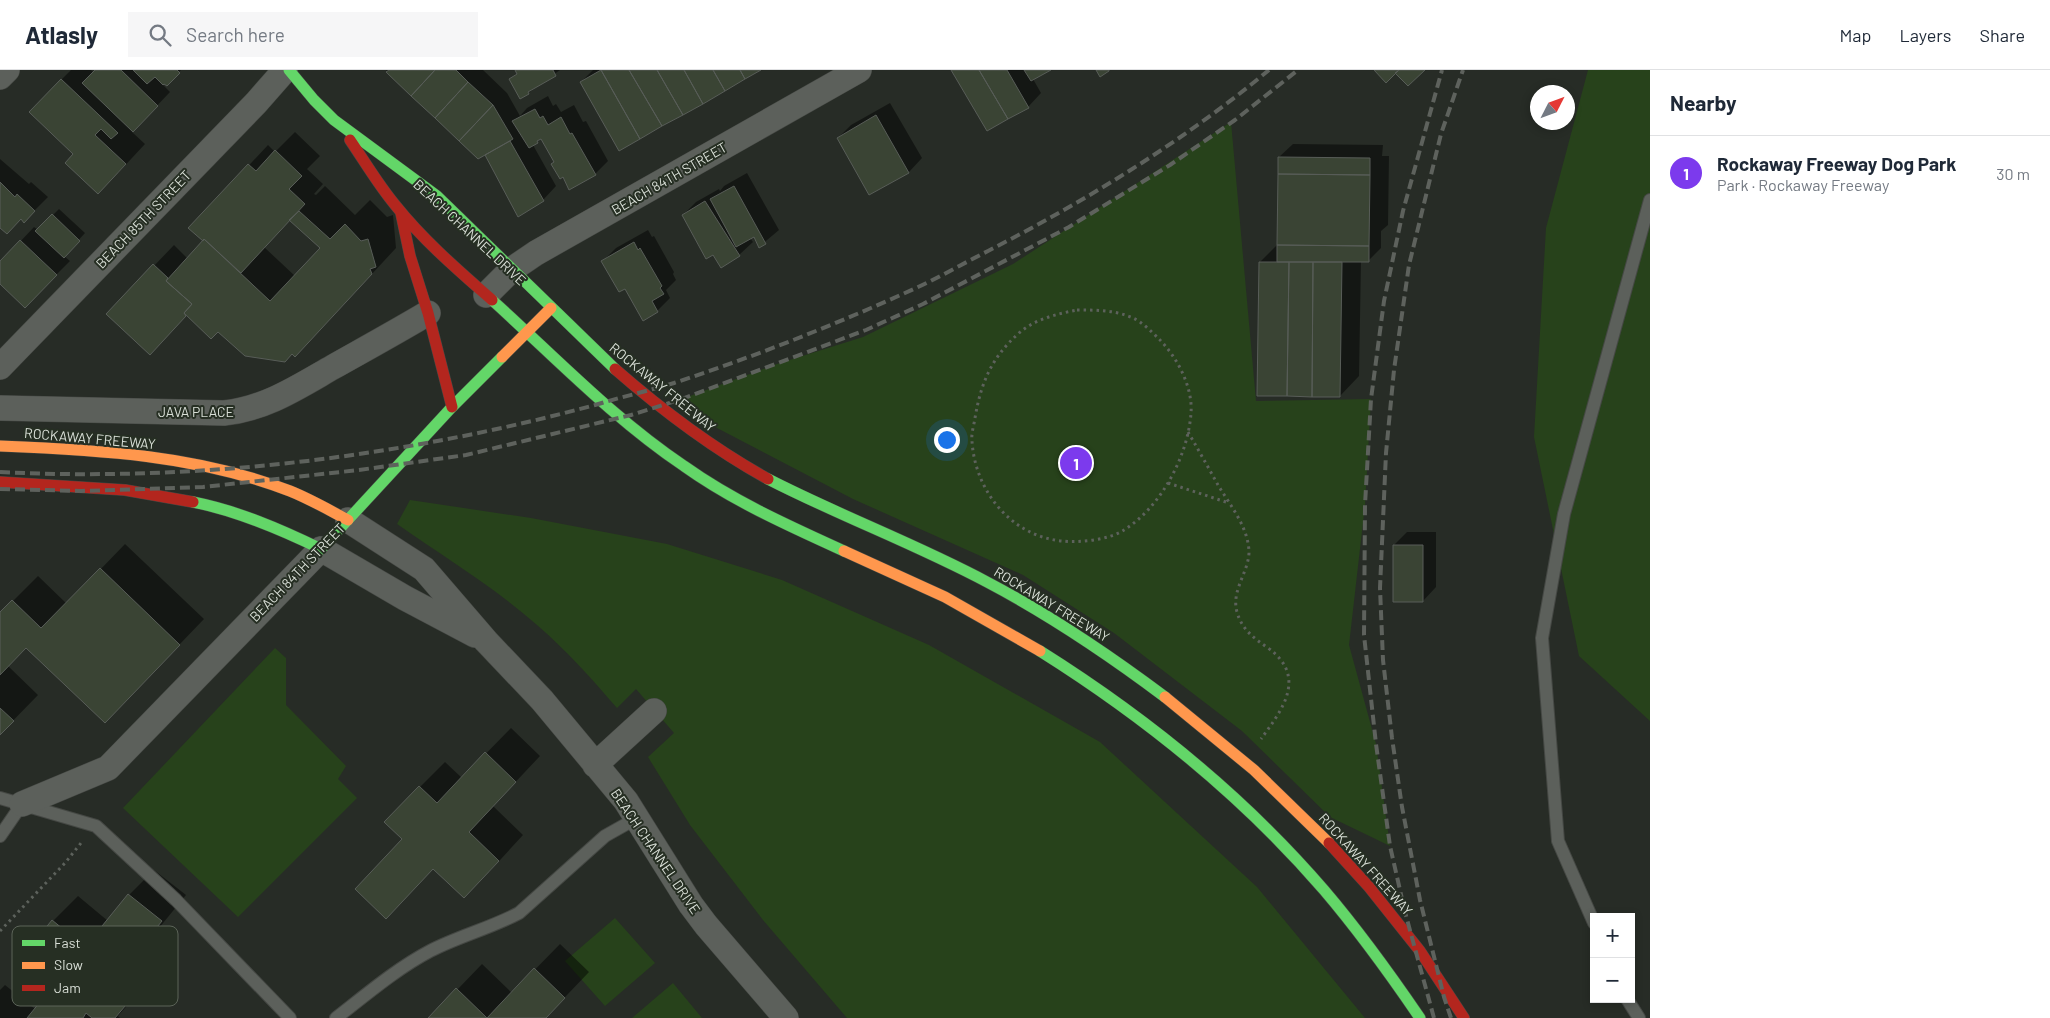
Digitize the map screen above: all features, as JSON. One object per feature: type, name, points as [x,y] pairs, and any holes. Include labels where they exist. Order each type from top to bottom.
[{"type":"main road","name":"BEACH CHANNEL DRIVE","points":[[289,70],[313,99],[338,124],[428,188],[551,308]]},
{"type":"main road","name":"BEACH CHANNEL DRIVE","points":[[338,124],[401,213],[527,332]]},
{"type":"main road","points":[[401,213],[410,256],[428,314],[452,407]]},
{"type":"main road","name":"BEACH 84TH STREET","points":[[321,549],[452,407],[551,308]]},
{"type":"main road","name":"ROCKAWAY FREEWAY","points":[[551,308],[646,396],[706,442],[771,480],[955,566],[1013,597],[1097,648],[1191,716],[1283,797],[1348,863],[1423,954],[1464,1018]]},
{"type":"main road","points":[[527,332],[640,434],[700,478],[765,514],[946,598],[987,620],[1060,662],[1144,722],[1235,798],[1300,864],[1359,932],[1420,1018]]},
{"type":"main road","name":"ROCKAWAY FREEWAY","points":[[0,446],[105,451],[189,463],[260,481],[290,492],[348,520]]},
{"type":"main road","points":[[0,482],[111,487],[190,499],[248,516],[292,534],[321,549]]},
{"type":"street","points":[[0,77],[6,70]]},
{"type":"street","name":"BEACH 85TH STREET","points":[[0,367],[256,103],[285,70]]},
{"type":"street","name":"BEACH 84TH STREET","points":[[486,295],[512,270],[544,248],[859,70]]},
{"type":"street","name":"JAVA PLACE","points":[[0,408],[224,413],[257,408],[428,314]]},
{"type":"street","name":"BEACH CHANNEL DRIVE","points":[[348,520],[424,569],[486,641],[542,700],[626,801],[691,905],[786,1018]]},
{"type":"street","name":"BEACH 84TH STREET","points":[[11,801],[108,768],[321,549]]},
{"type":"street","name":"BEACH CHANNEL DRIVE","points":[[321,549],[405,598],[486,641]]},
{"type":"street","points":[[595,765],[654,711]]},
{"type":"lane","points":[[1590,914],[1558,841],[1542,638],[1564,514],[1650,200]]},
{"type":"lane","points":[[0,836],[11,801],[96,826],[176,900],[290,1018]]},
{"type":"lane","points":[[336,1018],[395,972],[430,951],[519,913],[605,836],[638,818]]},
{"type":"lane","points":[[1630,1003],[1639,1018]]},
{"type":"path","points":[[1077,310],[1110,310],[1134,318],[1155,334],[1171,350],[1186,379],[1192,411],[1188,431],[1185,446],[1168,483],[1148,511],[1123,531],[1090,541],[1062,541],[1036,536],[1014,524],[992,502],[979,474],[972,440],[980,391],[996,358],[1020,332],[1048,316],[1077,310]]},
{"type":"path","points":[[1188,431],[1246,533],[1249,553],[1236,594],[1236,611],[1244,628],[1281,660],[1290,679],[1288,697],[1260,741]]},
{"type":"path","points":[[1168,483],[1229,504]]},
{"type":"path","points":[[0,930],[65,863],[84,840]]},
{"type":"green space","points":[[1588,70],[1650,70],[1650,721],[1579,656],[1534,437],[1546,228],[1572,130],[1575,130],[1575,119]]},
{"type":"green space","points":[[1231,122],[1256,401],[1371,399],[1365,505],[1349,645],[1376,744],[1390,846],[1330,817],[1242,731],[1114,633],[1023,575],[853,499],[717,428],[679,400],[777,364],[863,337],[1013,264]]},
{"type":"green space","points":[[410,500],[531,518],[667,544],[782,580],[929,645],[1100,742],[1257,887],[1365,1018],[847,1018],[763,920],[690,825],[648,757],[674,733],[636,689],[617,708],[568,655],[521,611],[397,524]]},
{"type":"green space","points":[[275,648],[286,658],[286,705],[346,766],[338,779],[357,798],[238,917],[123,808]]},
{"type":"green space","points":[[615,918],[655,963],[605,1006],[565,961]]},
{"type":"green space","points":[[673,983],[702,1018],[632,1018]]},
{"type":"building","points":[[95,70],[121,70],[158,106],[133,132],[82,83]]},
{"type":"building","points":[[133,70],[177,70],[180,73],[167,86],[163,85],[155,77],[147,84]]},
{"type":"building","points":[[389,70],[435,70],[411,96],[386,72]]},
{"type":"building","points":[[435,70],[456,70],[468,82],[435,118],[411,96]]},
{"type":"building","points":[[515,70],[553,70],[556,76],[528,92],[529,94],[520,99],[509,79],[517,74]]},
{"type":"building","points":[[601,70],[640,139],[619,151],[580,82]]},
{"type":"building","points":[[601,70],[629,70],[662,126],[640,139]]},
{"type":"building","points":[[629,70],[657,70],[683,115],[662,126]]},
{"type":"building","points":[[657,70],[684,70],[703,104],[683,115]]},
{"type":"building","points":[[684,70],[713,70],[725,91],[703,104]]},
{"type":"building","points":[[713,70],[740,70],[745,79],[725,91]]},
{"type":"building","points":[[740,70],[761,70],[745,79]]},
{"type":"building","points":[[951,70],[979,70],[1008,119],[987,131]]},
{"type":"building","points":[[979,70],[1007,70],[1029,108],[1008,119]]},
{"type":"building","points":[[1024,70],[1051,70],[1031,81]]},
{"type":"building","points":[[1096,70],[1109,70],[1109,71],[1100,77]]},
{"type":"building","points":[[1374,70],[1399,70],[1386,83]]},
{"type":"building","points":[[1399,70],[1425,70],[1408,86],[1395,73]]},
{"type":"building","points":[[61,79],[118,133],[111,139],[101,129],[95,135],[126,164],[98,194],[65,163],[73,154],[29,112]]},
{"type":"building","points":[[468,82],[493,105],[459,141],[435,118]]},
{"type":"building","points":[[493,105],[513,139],[478,159],[459,141]]},
{"type":"building","points":[[535,109],[540,118],[543,116],[548,125],[561,117],[596,175],[569,190],[563,177],[560,179],[551,164],[554,162],[541,139],[529,148],[512,121]]},
{"type":"building","points":[[876,115],[909,173],[869,195],[837,138]]},
{"type":"building","points":[[510,141],[544,201],[518,217],[485,155]]},
{"type":"building","points":[[275,150],[302,176],[289,189],[305,204],[241,273],[204,239],[203,241],[188,228],[248,164],[256,171]]},
{"type":"building","points":[[1278,157],[1370,158],[1370,175],[1278,174]]},
{"type":"building","points":[[1278,174],[1370,175],[1369,246],[1277,245]]},
{"type":"building","points":[[0,182],[15,197],[17,194],[35,211],[24,223],[21,219],[7,234],[0,228]]},
{"type":"building","points":[[734,186],[766,244],[759,248],[754,237],[736,247],[710,199]]},
{"type":"building","points":[[705,201],[740,256],[721,268],[713,255],[706,259],[682,215]]},
{"type":"building","points":[[299,211],[330,239],[345,224],[361,241],[368,239],[376,267],[370,269],[372,274],[295,357],[292,354],[285,362],[245,356],[218,332],[211,339],[184,313],[192,304],[166,281],[204,239],[270,301],[320,248],[289,220]]},
{"type":"building","points":[[52,214],[80,241],[64,258],[35,231]]},
{"type":"building","points":[[20,240],[57,275],[25,308],[0,284],[0,261]]},
{"type":"building","points":[[634,242],[638,250],[640,248],[662,286],[660,288],[664,294],[652,301],[658,312],[643,321],[625,289],[619,292],[601,261]]},
{"type":"building","points":[[1277,245],[1369,246],[1369,262],[1277,262]]},
{"type":"building","points":[[1259,262],[1289,262],[1287,396],[1257,396]]},
{"type":"building","points":[[1289,262],[1313,262],[1312,397],[1287,396]]},
{"type":"building","points":[[1313,262],[1342,262],[1340,397],[1312,397]]},
{"type":"building","points":[[153,264],[168,278],[166,281],[192,304],[184,313],[186,316],[150,355],[106,314]]},
{"type":"building","points":[[1393,545],[1423,545],[1423,602],[1393,602]]},
{"type":"building","points":[[100,568],[180,645],[105,723],[26,648],[0,675],[0,612],[12,600],[41,628]]},
{"type":"building","points":[[0,708],[14,721],[0,735]]},
{"type":"building","points":[[485,752],[516,782],[469,832],[499,861],[464,898],[433,869],[386,919],[355,889],[402,839],[384,822],[419,786],[437,803]]},
{"type":"building","points":[[128,894],[162,921],[158,926],[102,926]]},
{"type":"building","points":[[52,920],[59,926],[47,926]]},
{"type":"building","points":[[534,968],[565,998],[546,1018],[487,1018]]},
{"type":"building","points":[[456,988],[487,1018],[428,1018]]},
{"type":"building","points":[[37,1006],[125,1006],[115,1018],[92,1018],[86,1013],[83,1018],[27,1018]]},
{"type":"railway","points":[[0,472],[150,473],[300,462],[375,452],[449,439],[595,405],[674,383],[766,351],[856,314],[925,284],[988,251],[1062,211],[1134,168],[1203,121],[1269,70]]},
{"type":"railway","points":[[0,489],[81,491],[203,487],[359,470],[466,455],[631,415],[679,400],[866,330],[923,304],[1069,227],[1170,165],[1235,120],[1298,70]]},
{"type":"railway","points":[[1434,1018],[1405,912],[1390,846],[1376,744],[1364,635],[1365,505],[1371,399],[1384,301],[1403,211],[1442,70]]},
{"type":"railway","points":[[1451,1018],[1420,900],[1402,807],[1383,660],[1380,588],[1386,453],[1394,370],[1409,265],[1441,134],[1463,70]]},
{"type":"traffic: fast","points":[[289,70],[334,120],[437,196],[615,369]]},
{"type":"traffic: fast","points":[[492,300],[609,408],[658,448],[722,491],[844,551]]},
{"type":"traffic: fast","points":[[193,502],[226,510],[258,521],[321,549],[452,407],[502,357]]},
{"type":"traffic: fast","points":[[768,479],[960,568],[1034,608],[1079,636],[1165,697]]},
{"type":"traffic: fast","points":[[1040,651],[1079,676],[1155,731],[1226,790],[1260,822],[1293,855],[1337,905],[1420,1018]]},
{"type":"traffic: slow","points":[[502,357],[551,308]]},
{"type":"traffic: slow","points":[[0,446],[110,453],[183,462],[219,469],[290,491],[348,520]]},
{"type":"traffic: slow","points":[[844,551],[945,597],[1040,651]]},
{"type":"traffic: slow","points":[[1165,697],[1254,770],[1329,843]]},
{"type":"traffic: jam","points":[[350,140],[384,190],[407,219],[442,255],[492,300]]},
{"type":"traffic: jam","points":[[401,213],[410,256],[428,313],[452,407]]},
{"type":"traffic: jam","points":[[615,369],[688,428],[727,455],[768,479]]},
{"type":"traffic: jam","points":[[0,482],[125,490],[193,502]]},
{"type":"traffic: jam","points":[[1329,843],[1369,887],[1420,951],[1464,1018]]},
{"type":"place","name":"Rockaway Freeway Dog Park","points":[[1076,463]]}]
